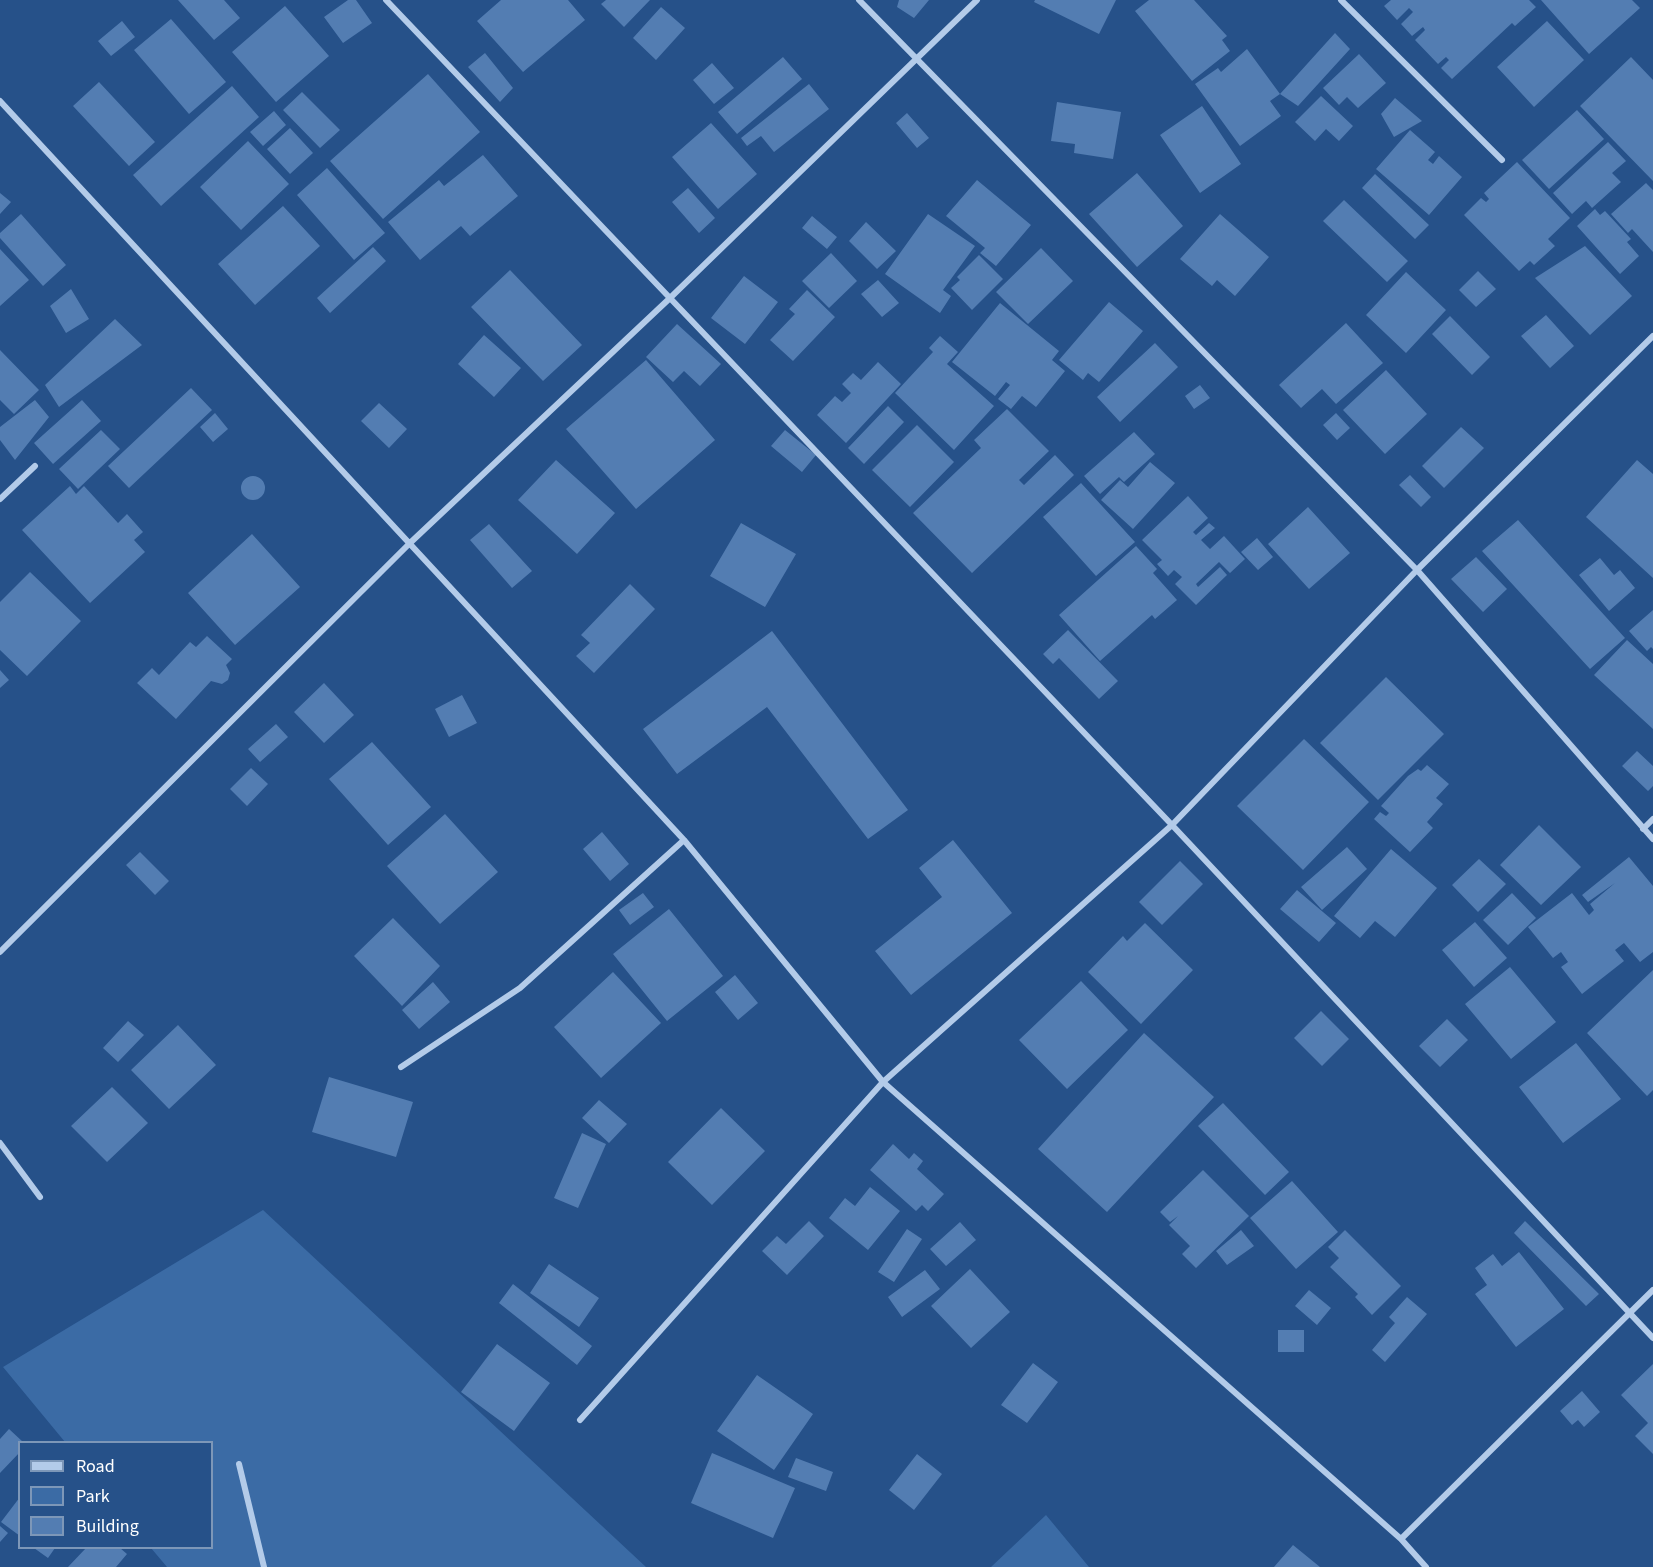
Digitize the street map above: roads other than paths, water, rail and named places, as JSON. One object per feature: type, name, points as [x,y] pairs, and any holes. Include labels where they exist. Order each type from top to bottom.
[{"type":"street","points":[[386,0],[1172,825],[1653,1338]]},
{"type":"street","points":[[860,0],[1417,570],[1653,839]]},
{"type":"street","points":[[0,952],[410,543],[669,299],[976,0]]},
{"type":"street","points":[[1341,0],[1502,160]]},
{"type":"street","points":[[0,101],[684,840],[882,1082],[1401,1539],[1426,1567]]},
{"type":"street","points":[[580,1420],[882,1082],[1172,825],[1417,570],[1653,336]]},
{"type":"street","points":[[0,499],[35,466]]},
{"type":"street","points":[[1643,829],[1653,819]]},
{"type":"street","points":[[401,1067],[520,988],[684,840]]},
{"type":"street","points":[[0,1143],[40,1197]]},
{"type":"street","points":[[1401,1539],[1653,1290]]},
{"type":"street","points":[[239,1464],[264,1567]]}]
